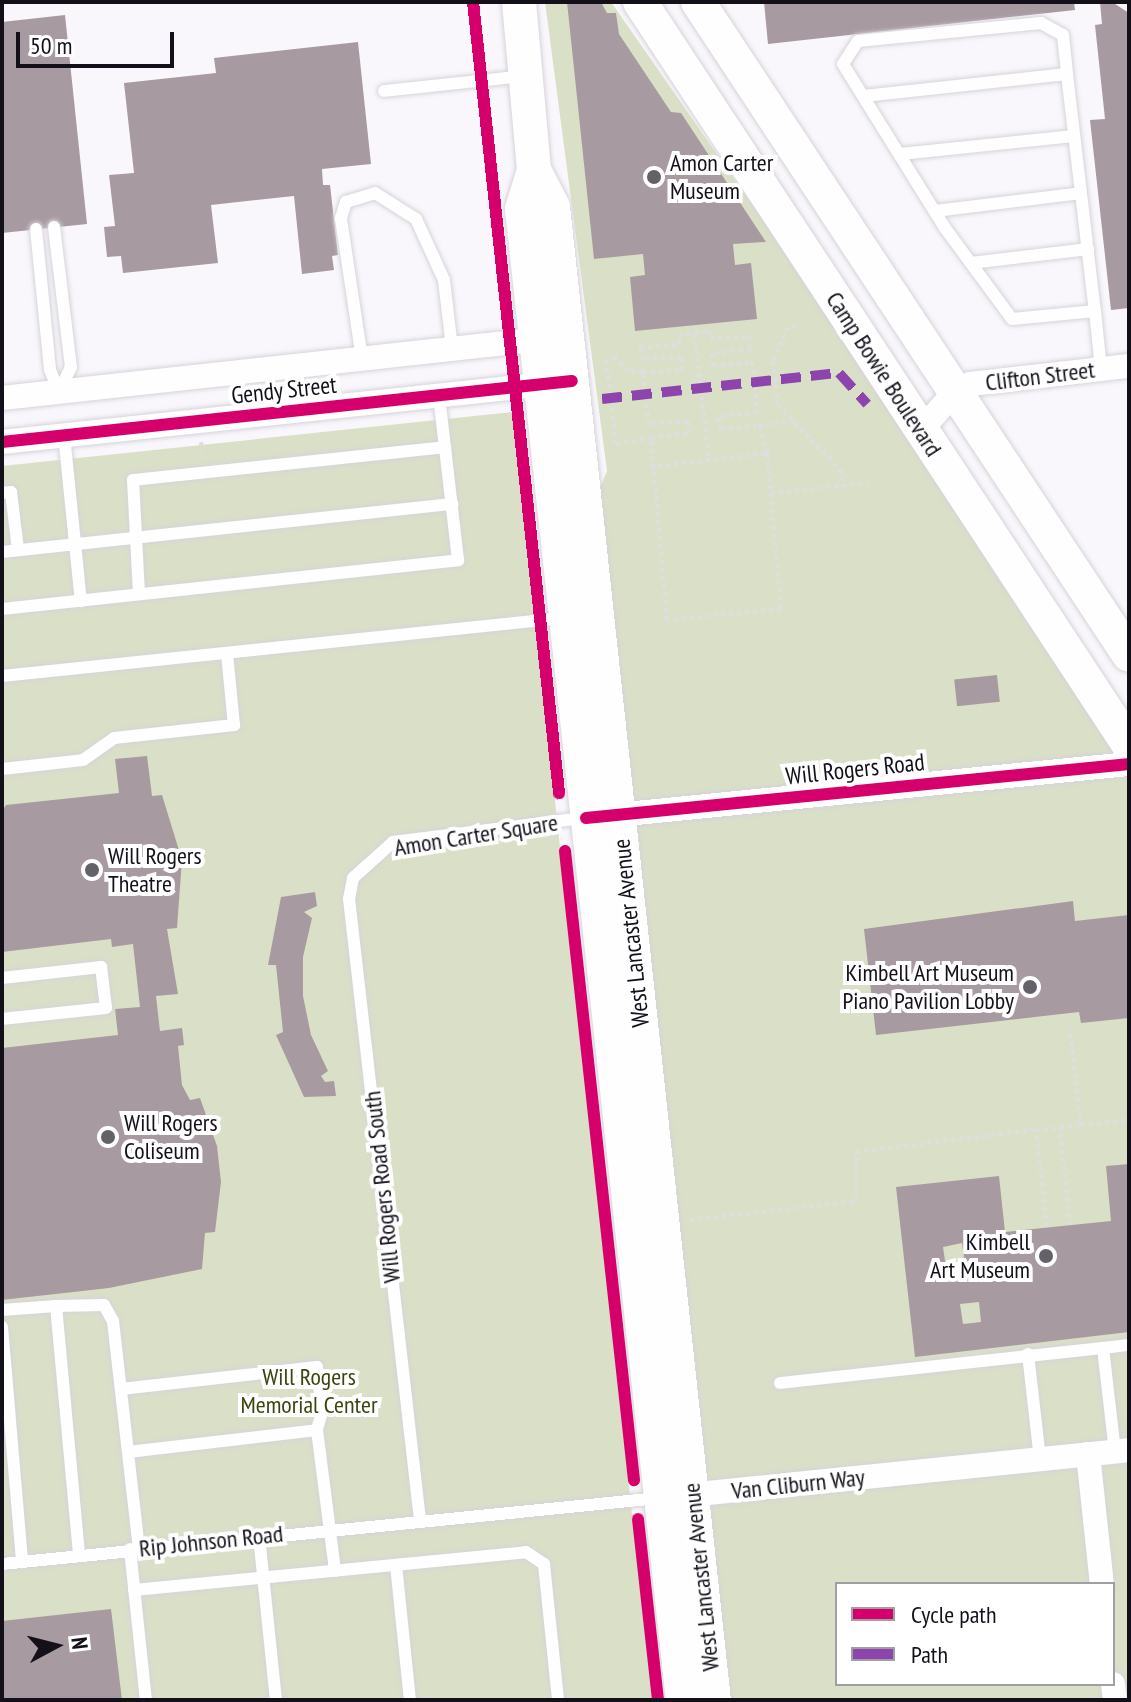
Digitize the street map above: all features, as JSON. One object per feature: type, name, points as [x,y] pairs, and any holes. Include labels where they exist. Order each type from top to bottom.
[{"type":"main road","name":"Camp Bowie Boulevard","points":[[640,2],[1129,745]]},
{"type":"main road","name":"Camp Bowie Boulevard","points":[[698,2],[1129,655]]},
{"type":"main road","name":"West Lancaster Avenue","points":[[518,4],[534,170],[522,209],[551,338],[556,383],[676,1496],[683,1700]]},
{"type":"main road","name":"West Lancaster Avenue","points":[[676,1496],[714,1700]]},
{"type":"street","name":"Gendy Street","points":[[2,398],[551,338]]},
{"type":"street","name":"Clifton Street","points":[[921,430],[955,392],[970,384],[1129,366]]},
{"type":"street","name":"Gendy Street","points":[[2,442],[556,383]]},
{"type":"street","points":[[59,392],[64,435]]},
{"type":"street","name":"Will Rogers Road","points":[[602,816],[1129,764]]},
{"type":"street","name":"Van Cliburn Way","points":[[676,1496],[1122,1451]]},
{"type":"street","points":[[1088,1454],[1102,1582]]},
{"type":"lane","points":[[1095,311],[1012,319],[935,211],[843,64],[858,41],[1041,23],[1063,35],[1088,249],[1095,311],[1101,369]]},
{"type":"lane","points":[[864,96],[1067,74]]},
{"type":"lane","points":[[384,91],[524,76]]},
{"type":"lane","points":[[900,154],[1074,136]]},
{"type":"lane","points":[[362,359],[341,218],[346,202],[375,193],[416,219],[444,280],[452,348]]},
{"type":"lane","points":[[935,211],[1081,193]]},
{"type":"lane","points":[[54,227],[71,367],[59,392]]},
{"type":"lane","points":[[36,229],[50,370],[59,392]]},
{"type":"lane","points":[[971,263],[1088,249]]},
{"type":"lane","points":[[2,609],[458,560],[439,395]]},
{"type":"lane","points":[[64,435],[81,601]]},
{"type":"lane","points":[[139,594],[133,538],[133,480],[445,447]]},
{"type":"lane","points":[[2,493],[11,492],[18,550]]},
{"type":"lane","points":[[2,552],[452,504]]},
{"type":"lane","points":[[2,676],[581,615]]},
{"type":"lane","points":[[2,769],[83,760],[114,738],[234,725],[227,653]]},
{"type":"lane","name":"Amon Carter Square","points":[[369,859],[393,842],[602,816]]},
{"type":"lane","name":"Will Rogers Road South","points":[[369,859],[353,878],[349,899],[420,1520]]},
{"type":"lane","points":[[2,978],[101,967],[106,1008],[2,1019]]},
{"type":"lane","points":[[2,1310],[104,1305],[113,1321],[128,1452],[134,1590],[146,1700]]},
{"type":"lane","points":[[56,1306],[79,1556]]},
{"type":"lane","points":[[2,1327],[22,1562]]},
{"type":"lane","points":[[780,1383],[1129,1345]]},
{"type":"lane","points":[[1103,1348],[1122,1451]]},
{"type":"lane","points":[[1028,1354],[1040,1459]]},
{"type":"lane","points":[[121,1389],[317,1367],[322,1412],[317,1430],[335,1571]]},
{"type":"lane","points":[[128,1452],[317,1430]]},
{"type":"lane","name":"Van Cliburn Way","points":[[420,1520],[676,1496]]},
{"type":"lane","name":"Rip Johnson Road","points":[[2,1564],[420,1520]]},
{"type":"lane","points":[[259,1536],[276,1700]]},
{"type":"lane","points":[[134,1590],[526,1552],[544,1564],[558,1700]]},
{"type":"lane","points":[[396,1565],[410,1700]]},
{"type":"path","points":[[796,325],[788,327],[773,361],[778,406],[840,469],[842,486]]},
{"type":"path","points":[[643,372],[649,424],[688,421],[689,433],[616,444],[606,360],[615,357],[628,371],[682,370],[681,357],[642,360],[640,348],[680,344],[679,335],[709,331],[710,339],[749,336],[751,349],[712,354],[713,366],[752,362],[757,412],[718,417],[721,429],[793,421]]},
{"type":"path","points":[[694,333],[709,459]]},
{"type":"path","points":[[651,438],[650,467],[667,620],[781,609],[767,453],[759,426]]},
{"type":"path","points":[[200,440],[202,452]]},
{"type":"path","points":[[650,467],[767,453]]},
{"type":"path","points":[[771,493],[869,483]]},
{"type":"path","points":[[1070,1029],[1081,1125]]},
{"type":"path","points":[[687,1220],[856,1201],[856,1152],[1129,1120]]},
{"type":"path","points":[[1060,1128],[1070,1225]]},
{"type":"path","points":[[1036,1130],[1047,1227]]},
{"type":"green space","points":[[545,2],[611,2],[785,252],[1129,770],[1129,1700],[727,1700],[597,495],[607,471]]},
{"type":"green space","name":"Will Rogers Memorial Center","points":[[513,412],[652,1700],[2,1700],[2,466]]},
{"type":"building","name":"Amon Carter Museum","points":[[567,2],[601,2],[607,13],[616,13],[619,34],[671,112],[681,113],[766,242],[733,244],[735,265],[751,263],[757,319],[635,331],[630,277],[645,275],[643,254],[594,259]]},
{"type":"building","points":[[764,2],[1074,2],[1075,10],[768,44]]},
{"type":"building","points":[[1100,2],[1112,2],[1129,13],[1129,308],[1111,310],[1090,120],[1105,119],[1095,25],[1102,24]]},
{"type":"building","points":[[65,15],[87,224],[2,233],[2,22]]},
{"type":"building","points":[[358,42],[371,164],[322,169],[323,185],[330,185],[338,255],[332,256],[334,270],[302,274],[294,196],[211,205],[218,263],[123,273],[121,256],[107,257],[104,227],[115,226],[109,175],[134,173],[124,83],[216,73],[214,58]]},
{"type":"building","points":[[997,675],[1000,702],[957,706],[954,679]]},
{"type":"building","name":"Will Rogers Coliseum","points":[[147,756],[152,796],[162,795],[182,860],[177,928],[167,929],[178,994],[156,996],[160,1031],[182,1028],[184,1045],[178,1046],[182,1085],[190,1100],[200,1098],[217,1146],[221,1182],[215,1232],[205,1233],[202,1269],[109,1288],[2,1300],[2,1048],[118,1035],[115,1009],[140,1007],[133,944],[112,947],[111,939],[2,952],[2,811],[6,805],[119,793],[115,759]]},
{"type":"building","points":[[315,892],[317,906],[304,912],[312,918],[303,957],[303,996],[311,1035],[328,1071],[321,1076],[325,1082],[334,1081],[336,1096],[304,1097],[276,1035],[283,1032],[276,965],[268,965],[281,897]]},
{"type":"building","points":[[1073,901],[1075,921],[1129,915],[1129,1018],[1081,1023],[1079,1012],[876,1035],[864,929]]},
{"type":"building","name":"Kimbell Art Museum","points":[[1129,1164],[1129,1332],[915,1357],[896,1187],[999,1176],[1005,1232],[1111,1221],[1106,1166]],"holes":[[[962,1243],[965,1265],[946,1268],[943,1247]],[[979,1302],[981,1322],[963,1324],[960,1304]]]},
{"type":"building","points":[[111,1609],[122,1700],[2,1700],[2,1621]]},
{"type":"marked path","points":[[602,399],[839,373],[867,404]]},
{"type":"cycle path","points":[[473,2],[559,793]]},
{"type":"cycle path","points":[[2,442],[572,381]]},
{"type":"cycle path","points":[[586,818],[1129,764]]},
{"type":"cycle path","points":[[565,851],[634,1480]]},
{"type":"cycle path","points":[[638,1519],[658,1700]]},
{"type":"place","name":"Amon Carter Museum","points":[[654,177]]},
{"type":"place","name":"Will Rogers Theatre","points":[[92,870]]},
{"type":"place","name":"Kimbell Art Museum Piano Pavilion Lobby","points":[[1030,987]]},
{"type":"place","name":"Will Rogers Coliseum","points":[[108,1137]]},
{"type":"place","name":"Kimbell Art Museum","points":[[1046,1256]]}]
